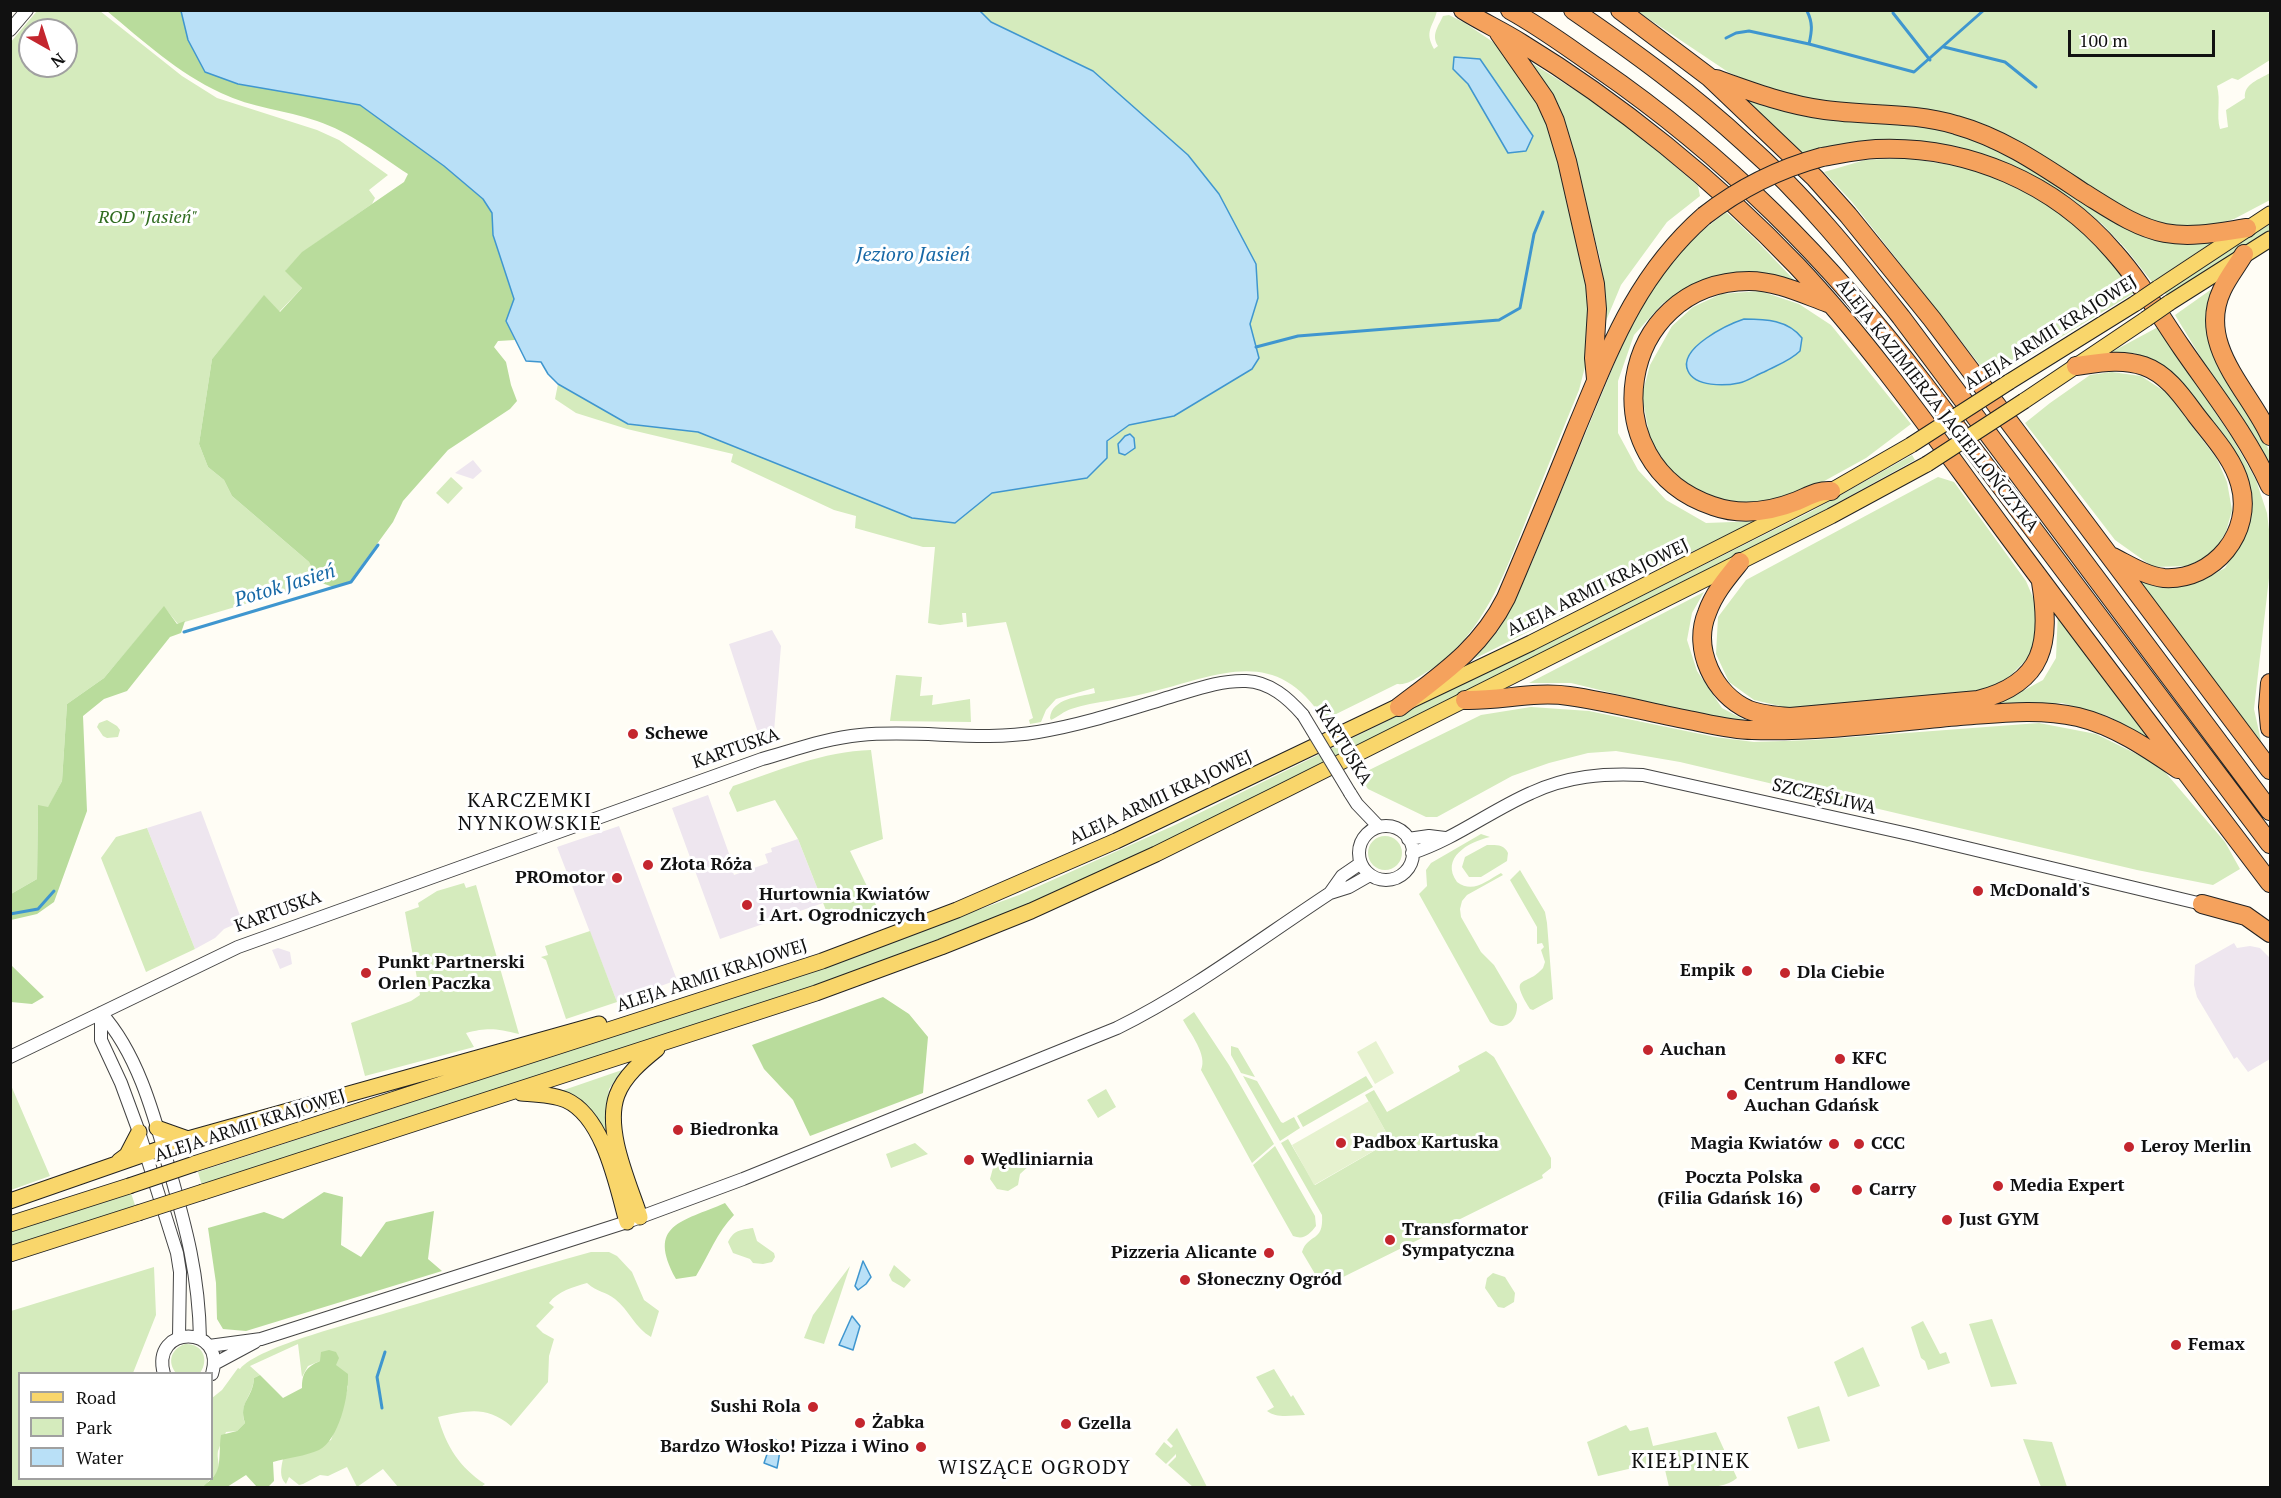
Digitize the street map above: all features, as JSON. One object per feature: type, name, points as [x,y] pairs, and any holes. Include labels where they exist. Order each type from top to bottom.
[{"type":"highway","points":[[1463,10],[1520,42],[1662,142],[1747,217],[1795,264],[1902,393],[2271,883]]},
{"type":"highway","name":"ALEJA KAZIMIERZA JAGIELLOŃCZYKA","points":[[1510,10],[1600,69],[1690,136],[1788,225],[1837,277],[1878,324],[1924,384],[2271,844]]},
{"type":"highway","name":"ALEJA KAZIMIERZA JAGIELLOŃCZYKA","points":[[1574,10],[1683,88],[1748,145],[1806,203],[1901,316],[2271,811]]},
{"type":"highway","points":[[1620,10],[1709,77],[1815,178],[1854,223],[1932,319],[2271,770]]},
{"type":"highway","points":[[1498,31],[1545,99],[1555,121],[1567,161],[1595,284],[1596,381]]},
{"type":"highway","points":[[1709,77],[1795,106],[1827,111],[1936,119],[1983,134],[2020,152],[2121,216],[2149,229],[2189,235],[2247,228]]},
{"type":"highway","points":[[1399,707],[1463,656],[1477,643],[1496,617],[1628,310],[1670,248],[1704,216],[1740,190],[1760,180],[1822,157],[1876,149],[1924,150],[1951,155],[2015,176],[2060,202],[2103,239],[2135,278],[2233,423],[2271,486]]},
{"type":"highway","points":[[2244,254],[2222,288],[2215,315],[2215,330],[2219,347],[2227,364],[2271,436]]},
{"type":"highway","points":[[1830,304],[1785,287],[1762,282],[1735,282],[1701,292],[1681,303],[1653,330],[1636,366],[1633,397],[1634,416],[1648,453],[1659,470],[1692,498],[1722,509],[1754,512],[1768,510],[1821,490],[1831,491]]},
{"type":"highway","points":[[2076,366],[2125,362],[2146,366],[2159,374],[2180,393],[2219,444],[2233,466],[2243,498],[2243,519],[2238,535],[2221,556],[2198,572],[2173,578],[2161,578],[2134,568],[2110,555]]},
{"type":"highway","points":[[1740,562],[1717,591],[1706,615],[1702,639],[1707,664],[1714,681],[1735,702],[1749,710],[1768,716],[1790,717],[1978,700],[1995,696],[2022,680],[2031,669],[2044,642],[2046,614],[2041,580]]},
{"type":"highway","points":[[2271,683],[2268,707],[2271,728]]},
{"type":"highway","points":[[1465,700],[1488,701],[1532,695],[1568,696],[1717,726],[1750,730],[1792,730],[1992,713],[2049,712],[2080,717],[2112,729],[2144,746],[2192,779]]},
{"type":"highway","points":[[2202,904],[2246,916],[2271,933]]},
{"type":"main road","points":[[2247,228],[2271,214]]},
{"type":"main road","name":"ALEJA ARMII KRAJOWEJ","points":[[10,1224],[822,961],[957,910],[1073,861],[1399,707],[1831,491],[1911,445],[2136,303],[2247,228]]},
{"type":"main road","points":[[2244,254],[2271,239]]},
{"type":"main road","name":"ALEJA ARMII KRAJOWEJ","points":[[10,1254],[515,1092],[846,982],[1031,911],[1165,849],[1874,494],[1927,464],[2244,254]]},
{"type":"main road","points":[[10,1201],[188,1138],[655,1009],[665,1013]]},
{"type":"main road","points":[[634,1220],[612,1120],[617,1094],[625,1080],[642,1061],[667,1042]]},
{"type":"main road","points":[[515,1092],[551,1096],[568,1101],[591,1121],[634,1220]]},
{"type":"main road","points":[[157,1128],[188,1138]]},
{"type":"main road","points":[[119,1161],[127,1155],[139,1132]]},
{"type":"street","points":[[10,30],[27,10]]},
{"type":"street","name":"KARTUSKA","points":[[10,1057],[238,947],[762,759],[834,739],[885,734],[976,736],[1034,733],[1084,722],[1206,687],[1245,681],[1264,685],[1292,702],[1303,715],[1353,798],[1379,827]]},
{"type":"street","name":"SZCZĘŚLIWA","points":[[1412,853],[1431,847],[1529,793],[1554,783],[1597,774],[1643,775],[1913,835],[2202,904]]},
{"type":"street","name":"KARTUSKA","points":[[1353,798],[1366,835]]},
{"type":"street","points":[[1379,827],[1395,828],[1408,839],[1412,853],[1409,866],[1399,876],[1387,880],[1370,875],[1361,863],[1359,848],[1366,835],[1379,827]]},
{"type":"street","name":"SZCZĘŚLIWA","points":[[1408,839],[1429,836],[1445,838]]},
{"type":"street","points":[[1330,893],[1342,876],[1361,863]]},
{"type":"street","points":[[101,1013],[117,1031],[137,1074],[163,1147],[192,1249],[205,1342],[212,1351],[213,1369],[261,1339],[634,1220],[743,1179],[1117,1028],[1156,1009],[1330,893],[1349,887],[1370,875]]},
{"type":"street","points":[[101,1013],[101,1040],[121,1083],[139,1132],[177,1253],[180,1272],[179,1337]]},
{"type":"street","points":[[164,1372],[162,1355],[166,1347],[179,1337],[186,1336],[205,1342],[261,1339]]},
{"type":"shaded area","points":[[473,460],[482,471],[473,479],[455,473]]},
{"type":"shaded area","points":[[772,630],[781,646],[773,744],[763,748],[729,644]]},
{"type":"shaded area","points":[[708,795],[732,862],[730,864],[734,875],[768,863],[765,854],[772,852],[771,848],[798,839],[823,903],[720,939],[672,808]]},
{"type":"shaded area","points":[[201,811],[242,921],[224,929],[215,938],[195,949],[147,828]]},
{"type":"shaded area","points":[[619,826],[677,980],[617,1002],[557,847]]},
{"type":"shaded area","points":[[2234,943],[2237,948],[2250,946],[2260,948],[2270,958],[2270,1059],[2248,1072],[2237,1057],[2234,1059],[2197,997],[2194,985],[2195,965]]},
{"type":"shaded area","points":[[278,948],[290,952],[292,964],[280,969],[272,950]]},
{"type":"green space","points":[[2260,10],[2270,13],[2270,60],[2238,80],[2232,78],[2217,86],[2218,118],[2220,129],[2228,127],[2226,110],[2245,98],[2249,86],[2270,73],[2270,200],[2234,219],[2213,225],[2176,228],[2135,216],[2032,150],[1992,128],[1943,113],[1827,103],[1779,95],[1728,72],[1637,11]]},
{"type":"green space","name":"ROD \"Jasień\"","points":[[37,11],[100,11],[182,76],[217,98],[317,130],[339,140],[388,175],[369,190],[375,198],[372,204],[303,252],[286,270],[302,288],[279,312],[264,296],[212,359],[199,444],[208,467],[224,480],[232,496],[309,562],[319,582],[178,624],[164,607],[104,678],[67,704],[62,781],[48,808],[38,806],[37,879],[11,894],[10,43],[18,34],[18,78],[78,78],[78,18],[31,18]]},
{"type":"green space","points":[[107,11],[181,11],[188,40],[205,72],[238,84],[361,105],[444,166],[483,199],[492,213],[493,235],[514,299],[506,321],[515,340],[498,341],[494,347],[506,362],[517,401],[510,409],[448,450],[403,501],[393,522],[350,581],[333,587],[319,582],[309,562],[232,496],[224,480],[208,467],[199,444],[212,359],[264,295],[280,312],[302,288],[285,271],[302,252],[404,182],[408,174],[341,131],[305,117],[233,98],[205,85],[161,56]]},
{"type":"green space","points":[[980,11],[1437,11],[1430,29],[1434,49],[1438,46],[1435,38],[1437,27],[1443,16],[1449,15],[1493,42],[1519,70],[1551,128],[1590,286],[1586,363],[1579,390],[1503,577],[1477,622],[1444,660],[1407,683],[1397,684],[1324,720],[1305,696],[1286,681],[1265,673],[1244,671],[1221,674],[1138,695],[1080,706],[1051,720],[1052,711],[1061,702],[1095,693],[1094,688],[1056,699],[1046,710],[1041,722],[1030,724],[1029,720],[1033,718],[1006,622],[967,627],[966,613],[962,613],[963,622],[940,625],[928,623],[935,547],[923,547],[855,528],[856,516],[834,510],[731,462],[733,454],[627,429],[576,413],[555,399],[558,384],[628,424],[698,432],[912,518],[955,523],[992,493],[1087,478],[1107,442],[1129,425],[1174,416],[1252,369],[1259,358],[1250,324],[1258,298],[1256,264],[1219,194],[1188,155],[990,22]],"holes":[[[1453,69],[1533,136],[1508,153],[1468,84]]]},
{"type":"green space","points":[[1524,58],[1619,118],[1698,186],[1700,196],[1667,222],[1621,285],[1603,328],[1604,288],[1600,258],[1568,136]]},
{"type":"green space","points":[[1736,92],[1967,134],[2012,154],[2106,214],[2216,240],[2152,282],[2126,249],[2102,224],[2071,198],[2035,177],[1998,161],[1819,150],[1803,153]]},
{"type":"green space","points":[[1906,158],[1958,166],[2009,182],[2057,209],[2098,245],[2134,293],[2008,369],[1983,369],[1852,202],[1824,172],[1865,160]]},
{"type":"green space","points":[[1726,212],[1797,283],[1745,274],[1722,276],[1698,283],[1663,303],[1634,335],[1618,381],[1618,433],[1638,470],[1666,500],[1706,523],[1760,521],[1645,573],[1474,659],[1498,631],[1530,567],[1633,319],[1672,259]]},
{"type":"green space","points":[[2270,224],[2270,230],[2167,296],[2164,292]]},
{"type":"green space","points":[[2216,286],[2208,308],[2270,453],[2270,471],[2175,315]]},
{"type":"green space","points":[[1760,291],[1799,304],[1831,325],[1911,424],[1866,458],[1808,490],[1773,502],[1736,504],[1701,493],[1670,470],[1650,439],[1642,395],[1650,365],[1672,326],[1693,307],[1721,294]]},
{"type":"green space","points":[[2158,327],[2233,439],[2256,480],[2267,513],[2270,538],[2269,578],[2254,709],[2263,750],[2131,575],[2181,586],[2203,580],[2225,568],[2241,543],[2248,489],[2161,365],[2134,353],[2108,354]]},
{"type":"green space","points":[[2112,372],[2141,376],[2167,393],[2217,459],[2227,482],[2232,510],[2226,532],[2213,553],[2188,566],[2153,567],[2115,540],[2025,423],[2090,375]]},
{"type":"green space","points":[[1912,455],[1915,460],[1819,513],[1181,835],[1026,905],[807,990],[202,1186],[198,1172],[800,975],[1019,895],[1175,825],[1618,608],[1812,511]]},
{"type":"green space","points":[[451,477],[463,488],[448,504],[436,493]]},
{"type":"green space","points":[[1938,477],[1954,482],[2026,581],[2037,607],[2037,634],[2030,656],[2009,677],[1980,692],[1788,708],[1754,700],[1729,682],[1716,654],[1718,617],[1746,580]]},
{"type":"green space","points":[[1704,592],[1692,613],[1687,640],[1697,671],[1722,708],[1752,724],[1571,683],[1529,683]]},
{"type":"green space","points":[[164,606],[177,624],[185,621],[181,633],[170,637],[127,691],[104,699],[83,716],[87,811],[54,902],[37,914],[11,920],[11,894],[37,879],[38,805],[48,807],[62,781],[67,704],[104,678]]},
{"type":"green space","points":[[2058,611],[2156,743],[2108,716],[2062,703],[1993,707],[2043,680],[2056,658]]},
{"type":"green space","points":[[896,675],[922,677],[920,696],[933,695],[932,705],[970,699],[971,722],[890,721]]},
{"type":"green space","points":[[1531,707],[1589,711],[1715,737],[1754,742],[1813,740],[2039,723],[2096,734],[2159,765],[2225,842],[2240,869],[2213,885],[2137,870],[1680,762],[1616,751],[1588,753],[1512,776],[1437,817],[1426,817],[1368,789],[1359,775],[1481,715]]},
{"type":"green space","points":[[107,720],[120,730],[118,737],[107,738],[97,727],[99,723]]},
{"type":"green space","points":[[871,750],[883,839],[850,851],[877,907],[831,923],[798,839],[775,800],[737,812],[729,793],[733,786],[801,763],[836,754]]},
{"type":"green space","points":[[147,828],[195,949],[146,972],[101,858],[116,837]]},
{"type":"green space","points":[[1481,834],[1490,837],[1465,847],[1454,859],[1452,866],[1457,882],[1469,887],[1479,885],[1501,873],[1503,875],[1467,895],[1460,909],[1461,917],[1481,952],[1494,965],[1517,1004],[1513,1020],[1501,1026],[1490,1022],[1419,894],[1427,886],[1426,870],[1431,863]]},
{"type":"green space","points":[[1385,836],[1397,841],[1402,853],[1397,865],[1385,870],[1373,865],[1368,853],[1373,841]]},
{"type":"green space","points":[[1487,845],[1504,848],[1508,853],[1507,861],[1481,877],[1469,877],[1462,867],[1465,857]]},
{"type":"green space","points":[[1520,870],[1545,912],[1547,923],[1553,999],[1533,1010],[1524,998],[1520,985],[1543,968],[1545,962],[1541,950],[1544,947],[1542,943],[1537,944],[1537,927],[1510,880]]},
{"type":"green space","points":[[464,883],[466,888],[476,885],[519,1034],[493,1029],[466,1033],[474,1047],[365,1076],[351,1023],[411,1001],[420,995],[405,912],[419,907],[418,903],[437,891]]},
{"type":"green space","points":[[590,931],[617,1002],[566,1019],[546,960],[541,957],[548,955],[545,946]]},
{"type":"green space","points":[[11,965],[44,997],[32,1004],[11,1002]]},
{"type":"green space","points":[[883,997],[909,1014],[928,1037],[923,1093],[810,1136],[793,1100],[764,1069],[752,1045]]},
{"type":"green space","points":[[1194,1012],[1229,1065],[1274,1144],[1252,1163],[1201,1070],[1203,1064],[1200,1051],[1183,1020]]},
{"type":"green space","points":[[1376,1041],[1394,1073],[1375,1084],[1357,1052]]},
{"type":"green space","points":[[1231,1046],[1238,1048],[1255,1077],[1241,1073],[1231,1055]]},
{"type":"green space","points":[[1486,1051],[1494,1057],[1551,1158],[1551,1168],[1542,1175],[1543,1178],[1327,1285],[1321,1284],[1302,1252],[1308,1242],[1321,1230],[1322,1215],[1281,1143],[1288,1139],[1315,1185],[1391,1141],[1365,1095],[1374,1090],[1387,1112],[1460,1071],[1458,1066]]},
{"type":"green space","points":[[622,1070],[609,1089],[605,1123],[631,1199],[627,1201],[601,1124],[581,1101],[561,1091]]},
{"type":"green space","points":[[1243,1076],[1257,1081],[1281,1122],[1294,1117],[1300,1128],[1280,1141]]},
{"type":"green space","points":[[1366,1076],[1373,1087],[1303,1127],[1297,1116]]},
{"type":"green space","points":[[10,1083],[50,1176],[11,1190],[10,1190]]},
{"type":"green space","points":[[1106,1089],[1116,1107],[1098,1118],[1087,1100]]},
{"type":"green space","name":"Padbox Kartuska","points":[[1369,1101],[1391,1141],[1314,1185],[1292,1145]]},
{"type":"green space","points":[[915,1143],[928,1154],[891,1168],[886,1154]]},
{"type":"green space","points":[[1275,1146],[1315,1216],[1316,1226],[1303,1237],[1293,1236],[1253,1165]]},
{"type":"green space","points":[[1017,1159],[1030,1160],[1032,1163],[1020,1174],[1018,1185],[1008,1191],[997,1189],[990,1179],[993,1168],[1002,1161],[1013,1163]]},
{"type":"green space","points":[[324,1192],[343,1197],[341,1245],[361,1257],[386,1222],[434,1211],[428,1259],[442,1271],[246,1331],[223,1329],[217,1319],[216,1283],[208,1228],[264,1212],[283,1219]]},
{"type":"green space","points":[[131,1193],[136,1208],[11,1248],[11,1231]]},
{"type":"green space","points":[[725,1203],[734,1215],[718,1236],[696,1276],[676,1279],[665,1247],[667,1236],[683,1221]]},
{"type":"green space","points":[[753,1228],[757,1241],[774,1253],[775,1257],[772,1262],[753,1263],[750,1259],[733,1253],[728,1242],[733,1235],[741,1230]]},
{"type":"green space","points":[[591,1252],[609,1252],[617,1256],[632,1272],[644,1300],[659,1311],[651,1337],[615,1299],[587,1283],[557,1295],[549,1303],[554,1307],[536,1326],[554,1339],[549,1356],[548,1382],[511,1426],[502,1419],[485,1412],[476,1411],[438,1417],[450,1447],[468,1471],[485,1484],[481,1487],[398,1487],[383,1469],[357,1487],[347,1467],[328,1476],[320,1475],[299,1485],[289,1477],[286,1484],[281,1475],[283,1459],[331,1440],[348,1386],[320,1361],[308,1366],[302,1377],[298,1344],[250,1366],[260,1375],[254,1378],[243,1410],[245,1423],[237,1431],[226,1432],[218,1451],[218,1471],[213,1477],[213,1397],[222,1390],[238,1368],[240,1369],[250,1360],[311,1335]]},
{"type":"green space","points":[[894,1265],[911,1280],[904,1288],[892,1281],[889,1275]]},
{"type":"green space","points":[[850,1266],[824,1344],[804,1338],[813,1315]]},
{"type":"green space","points":[[154,1267],[156,1315],[133,1372],[18,1372],[18,1480],[209,1480],[203,1488],[11,1488],[11,1311]]},
{"type":"green space","points":[[1493,1273],[1505,1277],[1515,1293],[1514,1302],[1504,1308],[1498,1307],[1485,1288],[1487,1278]]},
{"type":"green space","points":[[1992,1319],[2017,1384],[1991,1387],[1969,1324]]},
{"type":"green space","points":[[1923,1321],[1940,1354],[1946,1352],[1950,1363],[1928,1370],[1925,1361],[1921,1358],[1911,1327]]},
{"type":"green space","points":[[191,1344],[200,1349],[204,1357],[201,1372],[175,1372],[171,1360],[174,1352],[180,1346]]},
{"type":"green space","points":[[1863,1347],[1880,1386],[1848,1397],[1834,1362]]},
{"type":"green space","points":[[329,1350],[336,1352],[339,1358],[336,1365],[348,1374],[345,1405],[337,1427],[326,1445],[314,1452],[273,1462],[274,1481],[268,1487],[257,1487],[246,1475],[227,1487],[203,1487],[213,1480],[218,1470],[221,1435],[237,1431],[245,1423],[243,1410],[254,1378],[260,1375],[283,1398],[302,1388],[306,1371],[320,1361],[321,1352]]},
{"type":"green space","points":[[1274,1369],[1305,1415],[1280,1416],[1267,1411],[1274,1407],[1256,1377]]},
{"type":"green space","points":[[1819,1406],[1830,1441],[1798,1449],[1787,1417]]},
{"type":"green space","points":[[1626,1425],[1630,1431],[1648,1427],[1653,1446],[1716,1432],[1737,1478],[1714,1487],[1669,1487],[1663,1461],[1598,1476],[1587,1442]]},
{"type":"green space","points":[[1177,1428],[1207,1487],[1193,1487],[1168,1465],[1176,1454],[1166,1464],[1155,1454],[1164,1442],[1171,1448],[1173,1446],[1167,1440]]},
{"type":"green space","points":[[2023,1439],[2052,1442],[2067,1487],[2041,1487]]},
{"type":"water","name":"Jezioro Jasień","points":[[181,11],[980,11],[991,22],[1093,71],[1188,155],[1219,194],[1256,264],[1258,298],[1250,324],[1259,358],[1252,369],[1174,416],[1129,425],[1107,441],[1107,458],[1087,478],[992,493],[955,523],[912,518],[698,432],[628,424],[558,384],[541,362],[526,361],[506,321],[514,299],[493,235],[492,213],[483,199],[444,166],[360,105],[238,84],[205,72],[188,40]]},
{"type":"water","points":[[1454,57],[1480,59],[1533,136],[1526,151],[1508,153],[1468,84],[1453,69]]},
{"type":"water","points":[[1744,319],[1768,320],[1790,327],[1802,338],[1800,351],[1783,363],[1739,383],[1726,385],[1704,383],[1692,376],[1688,371],[1687,362],[1697,346],[1706,338]]},
{"type":"water","points":[[1130,434],[1134,438],[1135,448],[1125,455],[1119,453],[1118,444]]},
{"type":"water","points":[[863,1261],[871,1277],[858,1290],[855,1286]]},
{"type":"water","points":[[852,1316],[860,1326],[853,1350],[839,1345]]},
{"type":"water","points":[[773,1437],[779,1447],[777,1468],[764,1463]]},
{"type":"waterway","points":[[1726,38],[1736,33],[1749,31],[1809,44],[1914,72],[1984,10]]},
{"type":"waterway","name":"Potok Jasień","points":[[1807,11],[1811,27],[1809,44]]},
{"type":"waterway","points":[[1893,13],[1930,60]]},
{"type":"waterway","points":[[1944,47],[2005,62],[2036,87]]},
{"type":"waterway","points":[[1256,347],[1298,336],[1499,320],[1520,308],[1534,234],[1543,212]]},
{"type":"waterway","name":"Potok Jasień","points":[[184,632],[351,582],[378,545]]},
{"type":"waterway","name":"Potok Jasień","points":[[10,914],[38,909],[54,891]]},
{"type":"waterway","points":[[382,1408],[377,1377],[385,1352]]},
{"type":"place","name":"Schewe","points":[[633,734]]},
{"type":"place","name":"Złota Róża","points":[[648,865]]},
{"type":"place","name":"PROmotor","points":[[617,878]]},
{"type":"place","name":"McDonald's","points":[[1978,891]]},
{"type":"place","name":"Hurtownia Kwiatów i Art. Ogrodniczych","points":[[747,905]]},
{"type":"place","name":"Empik","points":[[1747,971]]},
{"type":"place","name":"Punkt Partnerski Orlen Paczka","points":[[366,973]]},
{"type":"place","name":"Dla Ciebie","points":[[1785,973]]},
{"type":"place","name":"Auchan","points":[[1648,1050]]},
{"type":"place","name":"KFC","points":[[1840,1059]]},
{"type":"place","name":"Centrum Handlowe Auchan Gdańsk","points":[[1732,1095]]},
{"type":"place","name":"Biedronka","points":[[678,1130]]},
{"type":"place","name":"Padbox Kartuska","points":[[1341,1143]]},
{"type":"place","name":"Magia Kwiatów","points":[[1834,1144]]},
{"type":"place","name":"CCC","points":[[1859,1144]]},
{"type":"place","name":"Leroy Merlin","points":[[2129,1147]]},
{"type":"place","name":"Wędliniarnia","points":[[969,1160]]},
{"type":"place","name":"Media Expert","points":[[1998,1186]]},
{"type":"place","name":"Poczta Polska (Filia Gdańsk 16)","points":[[1815,1188]]},
{"type":"place","name":"Carry","points":[[1857,1190]]},
{"type":"place","name":"Just GYM","points":[[1947,1220]]},
{"type":"place","name":"Transformator Sympatyczna","points":[[1390,1240]]},
{"type":"place","name":"Pizzeria Alicante","points":[[1269,1253]]},
{"type":"place","name":"Słoneczny Ogród","points":[[1185,1280]]},
{"type":"place","name":"Femax","points":[[2176,1345]]},
{"type":"place","name":"Sushi Rola","points":[[813,1407]]},
{"type":"place","name":"Żabka","points":[[860,1423]]},
{"type":"place","name":"Gzella","points":[[1066,1424]]},
{"type":"place","name":"Bardzo Włosko! Pizza i Wino","points":[[921,1447]]},
{"type":"district","name":"KARCZEMKI NYNKOWSKIE","points":[[530,812]]},
{"type":"district","name":"KIEŁPINEK","points":[[1691,1462]]},
{"type":"district","name":"WISZĄCE OGRODY","points":[[1035,1468]]}]
